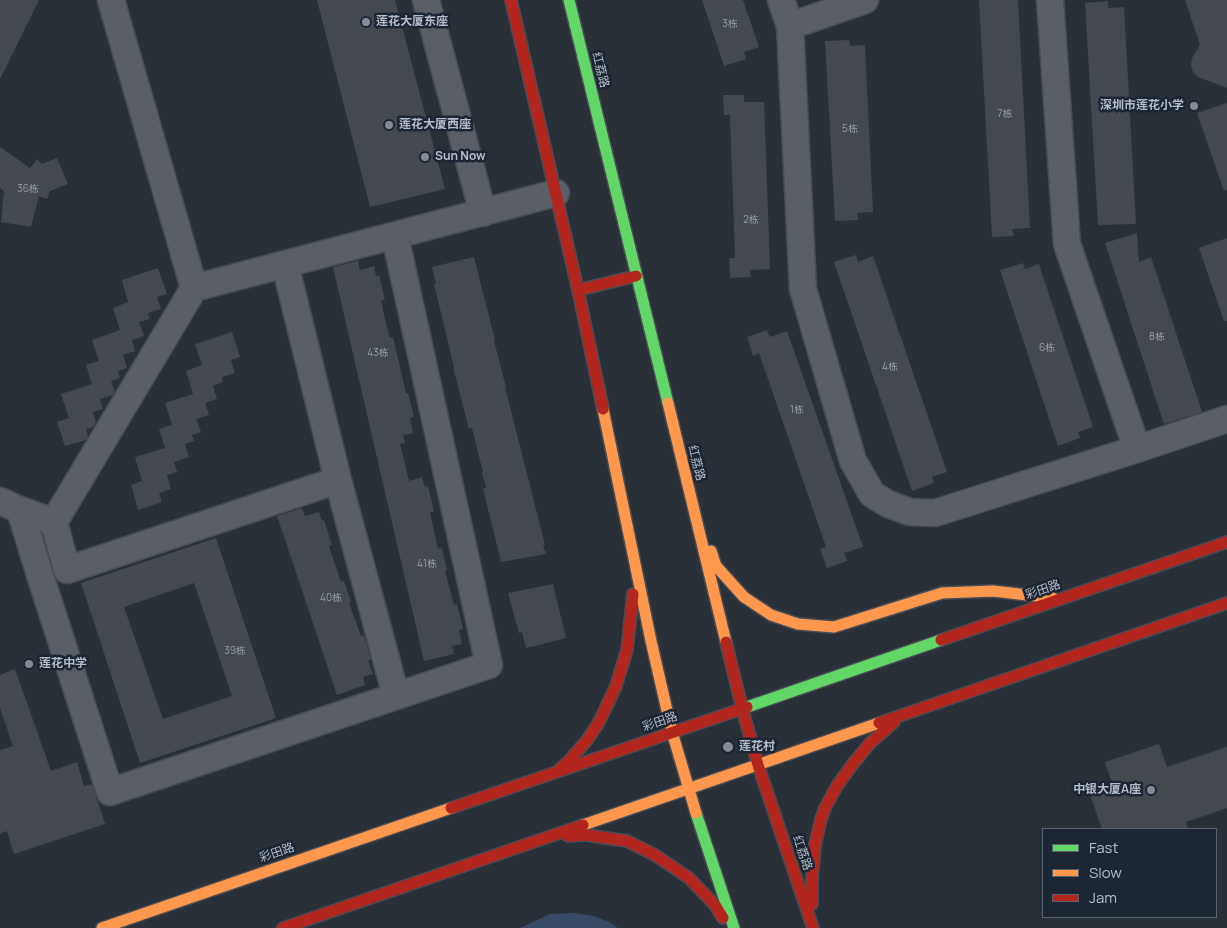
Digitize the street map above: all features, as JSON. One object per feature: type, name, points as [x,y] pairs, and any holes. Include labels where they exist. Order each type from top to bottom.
[{"type":"main road","points":[[511,0],[578,290],[651,641],[672,732],[688,789],[734,928]]},
{"type":"main road","name":"红荔路","points":[[569,0],[742,708],[758,764],[814,928]]},
{"type":"main road","points":[[578,290],[636,276]]},
{"type":"main road","points":[[690,494],[716,566],[744,597],[771,615],[798,624],[834,627],[942,593],[993,591],[1060,599]]},
{"type":"main road","points":[[557,772],[577,752],[599,722],[622,667],[627,650],[633,590],[628,528]]},
{"type":"main road","name":"彩田路","points":[[102,928],[1227,542]]},
{"type":"main road","points":[[283,928],[1227,603]]},
{"type":"main road","points":[[814,928],[812,880],[815,845],[821,818],[834,791],[852,765],[881,733],[903,715]]},
{"type":"main road","points":[[547,837],[586,835],[627,841],[690,878],[715,905],[728,928]]},
{"type":"street","points":[[111,0],[194,288]]},
{"type":"street","points":[[426,0],[483,213]]},
{"type":"street","points":[[781,0],[790,26],[803,289],[854,460],[872,494],[888,504],[910,512],[934,513],[1227,419]]},
{"type":"street","points":[[790,26],[865,0]]},
{"type":"street","points":[[1050,0],[1067,244],[1137,449]]},
{"type":"street","points":[[338,480],[67,570],[54,522],[194,288],[556,193]]},
{"type":"street","points":[[10,505],[43,585],[110,792],[489,665],[394,236]]},
{"type":"street","points":[[286,264],[338,480],[396,696]]},
{"type":"street","points":[[10,505],[54,522]]},
{"type":"water","points":[[573,913],[594,916],[618,928],[520,928],[550,914]]},
{"type":"building","points":[[0,0],[39,0],[0,79]]},
{"type":"building","points":[[317,0],[395,0],[445,189],[370,207]]},
{"type":"building","points":[[702,0],[743,0],[759,47],[744,52],[746,59],[724,66]]},
{"type":"building","points":[[979,0],[1018,0],[1030,228],[1012,229],[1014,236],[992,237]]},
{"type":"building","points":[[1185,0],[1227,0],[1227,88],[1198,77],[1193,72],[1192,58],[1200,45]]},
{"type":"building","points":[[1108,1],[1108,8],[1124,7],[1136,224],[1098,225],[1085,3]]},
{"type":"building","points":[[849,40],[850,46],[865,45],[873,212],[857,213],[858,220],[835,221],[825,41]]},
{"type":"building","points":[[723,95],[744,95],[744,102],[764,102],[770,269],[750,270],[751,277],[730,278],[729,258],[735,258],[730,115],[724,115]]},
{"type":"building","points":[[1227,103],[1227,190],[1224,191],[1197,113]]},
{"type":"building","points":[[0,147],[30,168],[37,159],[42,164],[57,158],[68,184],[50,191],[47,199],[39,196],[31,227],[1,222],[4,191],[0,188]]},
{"type":"building","points":[[1137,233],[1139,262],[1151,257],[1202,412],[1164,424],[1105,243]]},
{"type":"building","points":[[1227,238],[1227,321],[1224,321],[1199,248]]},
{"type":"building","points":[[856,255],[858,262],[873,256],[947,472],[932,477],[934,483],[912,491],[834,262]]},
{"type":"building","points":[[474,257],[546,554],[501,562],[483,489],[486,488],[483,472],[472,428],[469,429],[453,367],[434,284],[436,284],[432,267]]},
{"type":"building","points":[[358,261],[360,270],[374,266],[376,276],[379,275],[385,300],[381,301],[385,319],[390,338],[393,337],[406,393],[408,393],[414,417],[410,418],[413,433],[403,435],[405,443],[400,444],[409,481],[422,477],[425,487],[428,486],[434,512],[430,512],[438,549],[442,548],[447,570],[445,571],[454,605],[457,604],[463,629],[459,630],[462,644],[452,646],[454,654],[424,661],[333,267]]},
{"type":"building","points":[[1023,263],[1025,269],[1039,264],[1093,427],[1078,432],[1080,438],[1058,446],[1000,270]]},
{"type":"building","points":[[158,268],[167,294],[157,297],[161,309],[148,313],[150,319],[139,322],[144,336],[132,340],[135,351],[123,355],[127,368],[118,371],[120,378],[111,381],[115,392],[113,395],[100,399],[103,409],[93,412],[96,422],[93,427],[86,429],[88,436],[86,440],[65,446],[57,422],[69,418],[61,394],[92,384],[86,365],[99,361],[92,340],[120,330],[113,308],[128,302],[122,280]]},
{"type":"building","points":[[767,330],[770,337],[787,331],[863,547],[844,553],[847,561],[827,568],[820,549],[826,547],[759,353],[753,356],[747,337]]},
{"type":"building","points":[[232,332],[240,357],[231,360],[235,373],[222,377],[223,382],[213,386],[217,399],[205,403],[209,415],[196,419],[201,432],[192,435],[194,441],[185,444],[189,457],[174,462],[177,472],[167,475],[171,489],[159,493],[162,502],[138,510],[131,485],[142,481],[135,457],[165,448],[159,429],[172,425],[165,403],[193,394],[186,371],[202,365],[195,344]]},
{"type":"building","points":[[302,508],[305,516],[319,512],[322,521],[324,520],[332,545],[329,546],[341,582],[344,581],[351,602],[349,603],[361,636],[364,635],[371,659],[368,660],[373,674],[363,677],[365,685],[337,695],[277,516]]},
{"type":"building","points":[[216,538],[276,718],[140,763],[81,583]],"holes":[[[194,583],[232,696],[163,719],[124,607]]]},
{"type":"building","points":[[553,584],[566,638],[526,648],[522,632],[519,633],[508,593]]},
{"type":"building","points":[[15,669],[51,771],[77,762],[84,786],[92,784],[105,824],[14,854],[7,831],[0,834],[0,750],[13,746],[0,708],[0,675]]},
{"type":"building","name":"中银大厦A座","points":[[1159,744],[1167,767],[1227,747],[1227,808],[1186,822],[1188,828],[1102,828],[1090,794],[1113,786],[1105,762]]},
{"type":"traffic: fast","points":[[569,0],[668,403]]},
{"type":"traffic: fast","points":[[747,707],[941,640]]},
{"type":"traffic: fast","points":[[696,813],[734,928]]},
{"type":"traffic: slow","points":[[668,403],[726,642]]},
{"type":"traffic: slow","points":[[603,409],[651,641],[672,732],[696,813]]},
{"type":"traffic: slow","points":[[711,551],[716,566],[744,597],[771,615],[798,624],[834,627],[942,593],[993,591],[1053,598]]},
{"type":"traffic: slow","points":[[583,825],[879,723]]},
{"type":"traffic: slow","points":[[102,928],[451,808]]},
{"type":"traffic: jam","points":[[511,0],[578,290],[603,409]]},
{"type":"traffic: jam","points":[[578,290],[636,276]]},
{"type":"traffic: jam","points":[[941,640],[1227,542]]},
{"type":"traffic: jam","points":[[560,769],[588,739],[599,722],[616,686],[627,650],[633,594]]},
{"type":"traffic: jam","points":[[879,723],[1227,603]]},
{"type":"traffic: jam","points":[[726,642],[758,765],[813,928]]},
{"type":"traffic: jam","points":[[451,808],[747,707]]},
{"type":"traffic: jam","points":[[812,904],[815,845],[825,808],[837,786],[852,765],[870,743],[894,722]]},
{"type":"traffic: jam","points":[[283,928],[583,825]]},
{"type":"traffic: jam","points":[[568,836],[586,835],[627,841],[655,855],[689,878],[715,905],[723,918]]},
{"type":"place","name":"莲花大厦东座","points":[[366,22]]},
{"type":"place","name":"深圳市莲花小学","points":[[1194,106]]},
{"type":"place","name":"莲花大厦西座","points":[[389,125]]},
{"type":"place","name":"Sun Now","points":[[425,157]]},
{"type":"place","name":"莲花中学","points":[[29,664]]},
{"type":"place","name":"莲花村","points":[[728,747]]},
{"type":"place","name":"中银大厦A座","points":[[1151,790]]}]
